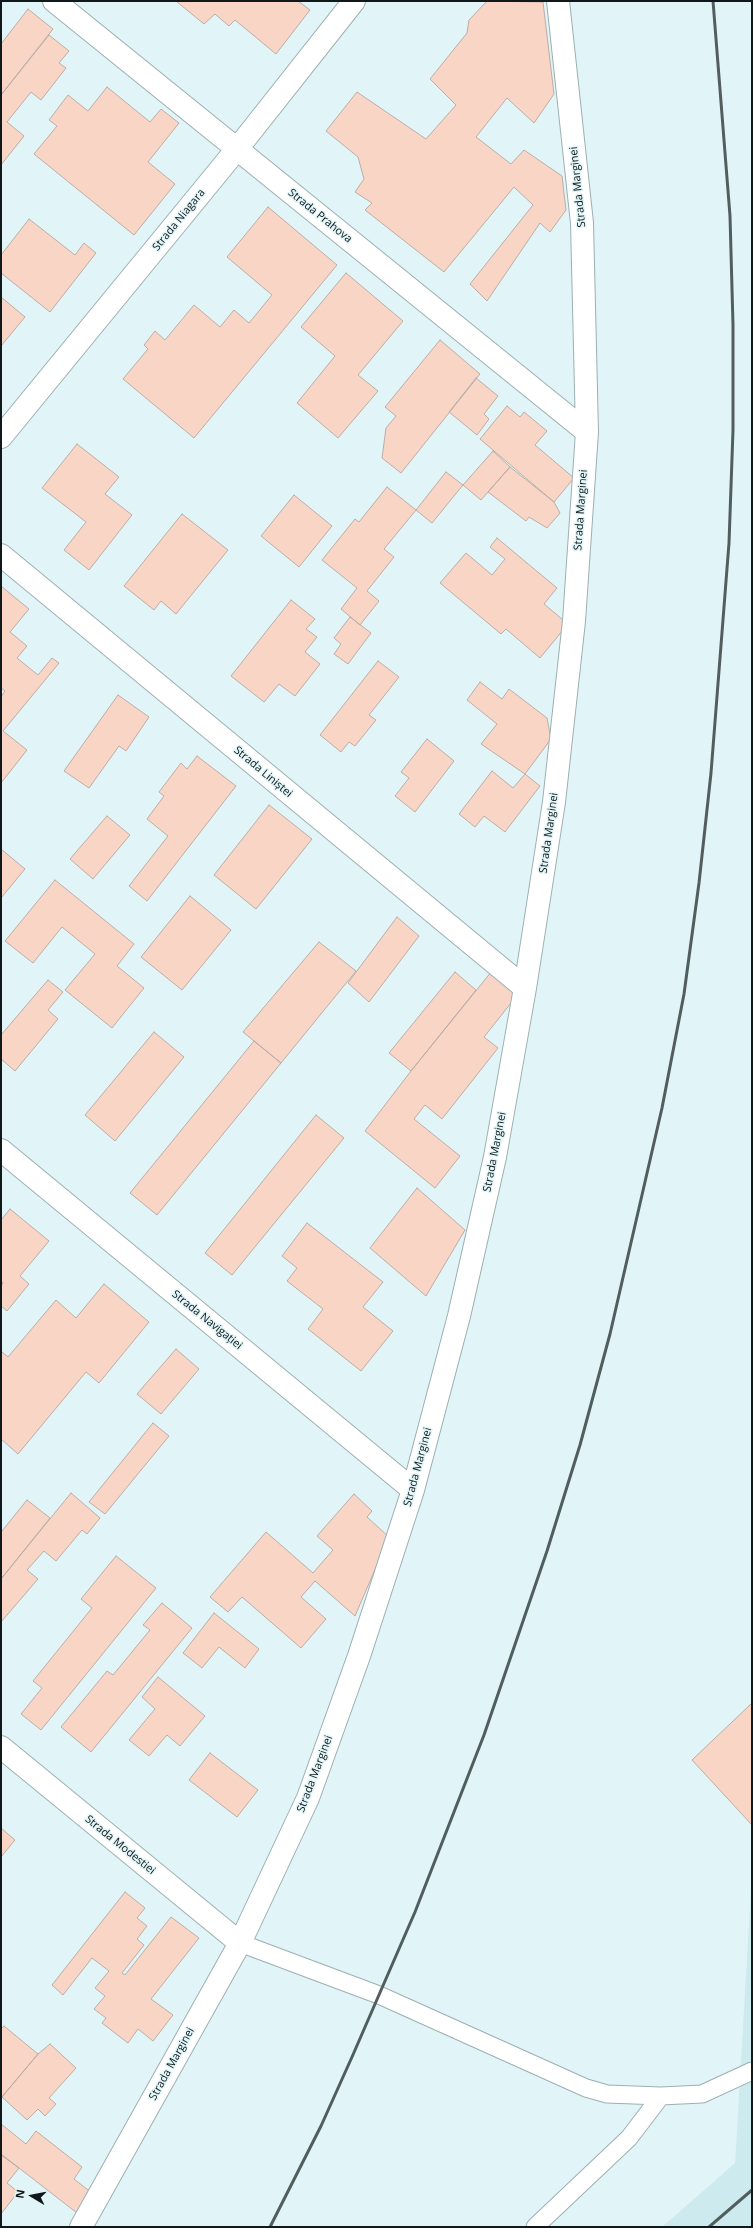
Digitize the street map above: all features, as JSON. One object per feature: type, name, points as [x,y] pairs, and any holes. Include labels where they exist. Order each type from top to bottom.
[{"type":"street","name":"Strada Prahova","points":[[54,1],[587,432]]},
{"type":"street","name":"Strada Niagara","points":[[1,437],[237,149],[354,1]]},
{"type":"street","name":"Strada Marginei","points":[[81,2227],[240,1942],[308,1798],[359,1656],[413,1490],[458,1316],[491,1172],[525,988],[554,802],[574,628],[587,432],[582,223],[558,1]]},
{"type":"street","name":"Strada Liniștei","points":[[1,555],[525,988]]},
{"type":"street","name":"Strada Navigației","points":[[1,1150],[413,1490]]},
{"type":"street","name":"Strada Modestiei","points":[[1,1746],[240,1942]]},
{"type":"lane","points":[[240,1942],[379,1996],[586,2088],[607,2094],[661,2096],[702,2094],[752,2071]]},
{"type":"lane","points":[[535,2227],[629,2138],[661,2096]]},
{"type":"shaded area","points":[[752,1872],[752,2227],[662,2227],[735,2163]]},
{"type":"building","points":[[176,1],[298,1],[310,10],[276,54],[235,20],[229,26],[215,14],[204,24]]},
{"type":"building","points":[[487,1],[543,2],[554,94],[534,123],[507,98],[476,137],[511,164],[524,150],[562,176],[566,210],[550,232],[540,223],[487,301],[470,284],[533,205],[514,187],[444,272],[365,210],[372,203],[355,192],[364,179],[358,157],[326,131],[357,92],[426,139],[456,105],[430,79],[467,33],[469,20]]},
{"type":"building","points":[[28,9],[53,29],[1,95],[1,44]]},
{"type":"building","points":[[49,35],[69,51],[59,63],[66,68],[41,100],[31,92],[7,122],[24,136],[1,165],[1,95]]},
{"type":"building","points":[[107,87],[150,122],[161,109],[179,123],[148,162],[175,184],[134,235],[34,154],[57,126],[49,120],[68,95],[88,111]]},
{"type":"building","points":[[268,207],[337,265],[194,438],[123,379],[148,349],[144,345],[155,331],[165,340],[194,305],[220,327],[234,310],[249,323],[272,295],[227,257]]},
{"type":"building","points":[[29,219],[75,255],[84,243],[96,253],[50,312],[1,273],[1,255]]},
{"type":"building","points":[[346,273],[403,321],[358,375],[378,391],[338,438],[297,403],[335,356],[301,327]]},
{"type":"building","points":[[1,297],[25,317],[1,346]]},
{"type":"building","points":[[440,340],[480,374],[401,473],[382,458],[386,428],[396,416],[385,407]]},
{"type":"building","points":[[476,378],[498,396],[484,414],[489,419],[477,435],[449,412]]},
{"type":"building","points":[[507,406],[520,417],[524,412],[547,431],[535,445],[574,478],[554,502],[480,439]]},
{"type":"building","points":[[77,444],[119,477],[105,494],[132,515],[89,570],[64,550],[86,522],[42,488]]},
{"type":"building","points":[[493,451],[510,467],[481,500],[463,485]]},
{"type":"building","points":[[510,467],[554,502],[560,513],[547,528],[529,517],[526,521],[488,492]]},
{"type":"building","points":[[446,472],[463,485],[432,523],[416,510]]},
{"type":"building","points":[[387,487],[416,510],[384,549],[394,557],[367,591],[379,601],[360,625],[341,609],[357,588],[322,560],[355,519],[359,522]]},
{"type":"building","points":[[294,495],[332,526],[299,567],[261,536]]},
{"type":"building","points":[[182,514],[228,550],[176,614],[161,601],[154,610],[124,586]]},
{"type":"building","points":[[497,538],[557,588],[544,604],[568,624],[540,658],[506,629],[501,634],[440,583],[466,553],[492,575],[505,559],[490,547]]},
{"type":"building","points":[[1,586],[29,609],[10,632],[27,646],[17,658],[38,675],[52,658],[59,663],[3,731],[27,750],[1,783],[1,697],[5,691],[1,688]]},
{"type":"building","points":[[291,600],[315,619],[306,629],[317,637],[305,652],[320,664],[295,696],[279,684],[264,702],[231,676]]},
{"type":"building","points":[[350,617],[371,633],[348,664],[334,654],[341,644],[334,638]]},
{"type":"building","points":[[378,661],[399,677],[369,715],[376,720],[355,746],[349,742],[341,752],[320,735]]},
{"type":"building","points":[[480,682],[502,699],[509,689],[547,718],[551,739],[525,774],[481,744],[497,724],[467,700]]},
{"type":"building","points":[[118,695],[149,717],[126,751],[119,746],[89,788],[64,771]]},
{"type":"building","points":[[427,739],[454,761],[415,812],[395,796],[409,778],[401,772]]},
{"type":"building","points":[[197,756],[236,786],[147,901],[129,886],[168,836],[147,819],[164,796],[159,792],[181,763],[187,769]]},
{"type":"building","points":[[492,771],[513,788],[525,774],[540,786],[505,832],[484,816],[475,827],[459,814]]},
{"type":"building","points":[[269,805],[312,839],[256,909],[214,875]]},
{"type":"building","points":[[107,816],[130,835],[93,879],[70,859]]},
{"type":"building","points":[[1,849],[25,869],[1,898]]},
{"type":"building","points":[[55,880],[134,944],[117,966],[144,988],[112,1028],[65,990],[95,954],[62,927],[33,963],[5,941]]},
{"type":"building","points":[[190,896],[231,930],[182,990],[141,957]]},
{"type":"building","points":[[397,917],[419,936],[369,1002],[348,983]]},
{"type":"building","points":[[319,942],[356,971],[281,1063],[243,1032]]},
{"type":"building","points":[[492,971],[519,993],[484,1037],[498,1048],[442,1119],[425,1105],[414,1119],[460,1156],[435,1188],[365,1131],[411,1071]]},
{"type":"building","points":[[455,972],[476,990],[411,1071],[389,1053]]},
{"type":"building","points":[[48,980],[63,992],[48,1010],[58,1019],[15,1071],[1,1059],[1,1035]]},
{"type":"building","points":[[154,1032],[184,1057],[115,1141],[85,1115]]},
{"type":"building","points":[[254,1041],[281,1063],[157,1215],[130,1193]]},
{"type":"building","points":[[316,1115],[344,1138],[232,1275],[205,1253]]},
{"type":"building","points":[[417,1188],[465,1230],[426,1296],[370,1248]]},
{"type":"building","points":[[10,1209],[49,1241],[20,1276],[29,1284],[7,1311],[1,1306],[1,1286],[3,1283],[1,1281],[1,1220]]},
{"type":"building","points":[[307,1223],[383,1282],[363,1307],[393,1331],[361,1371],[308,1329],[323,1309],[287,1281],[297,1268],[282,1256]]},
{"type":"building","points":[[104,1284],[149,1322],[99,1383],[86,1372],[18,1454],[1,1439],[1,1351],[8,1357],[56,1300],[76,1318]]},
{"type":"building","points":[[176,1349],[199,1369],[161,1414],[137,1394]]},
{"type":"building","points":[[153,1423],[169,1436],[105,1514],[89,1502]]},
{"type":"building","points":[[71,1493],[100,1518],[87,1534],[82,1530],[56,1561],[44,1551],[27,1570],[38,1579],[1,1622],[1,1579]]},
{"type":"building","points":[[354,1494],[372,1511],[367,1517],[389,1537],[355,1616],[315,1581],[301,1597],[326,1619],[301,1648],[242,1597],[228,1612],[210,1597],[266,1532],[313,1573],[333,1550],[317,1536]]},
{"type":"building","points":[[27,1500],[50,1518],[1,1579],[1,1529],[2,1531]]},
{"type":"building","points":[[116,1556],[156,1588],[41,1730],[21,1714],[42,1688],[33,1681],[92,1608],[81,1599]]},
{"type":"building","points":[[162,1603],[192,1628],[91,1752],[61,1727],[107,1671],[113,1675],[150,1630],[143,1625]]},
{"type":"building","points":[[214,1613],[259,1649],[245,1668],[219,1647],[202,1668],[183,1653]]},
{"type":"building","points":[[158,1677],[205,1716],[180,1746],[167,1735],[149,1756],[129,1740],[155,1709],[142,1697]]},
{"type":"building","points":[[752,1703],[752,1825],[692,1760]]},
{"type":"building","points":[[210,1753],[258,1790],[237,1817],[189,1780]]},
{"type":"building","points":[[1,1828],[15,1840],[1,1857]]},
{"type":"building","points":[[125,1892],[145,1908],[137,1918],[147,1926],[137,1939],[144,1945],[122,1973],[125,1975],[171,1917],[199,1938],[151,1999],[173,2015],[153,2041],[138,2029],[128,2043],[102,2023],[106,2018],[94,2009],[105,1996],[95,1988],[109,1971],[92,1958],[63,1995],[52,1985]]},
{"type":"building","points":[[4,2026],[38,2054],[1,2098],[1,2029]]},
{"type":"building","points":[[50,2044],[76,2068],[49,2098],[56,2104],[45,2116],[38,2109],[27,2120],[2,2097],[38,2054]]},
{"type":"building","points":[[1,2124],[26,2144],[36,2131],[82,2167],[74,2179],[92,2193],[77,2213],[1,2154]]},
{"type":"building","points":[[1,2155],[19,2168],[7,2183],[18,2192],[1,2214]]},
{"type":"railway","points":[[270,2227],[321,2126],[352,2057],[415,1912],[484,1735],[547,1551],[580,1445],[610,1334],[662,1108],[684,994],[699,883],[711,773],[729,543],[733,430],[733,325],[730,216],[713,1]]},
{"type":"railway","points":[[709,2227],[752,2190]]}]
